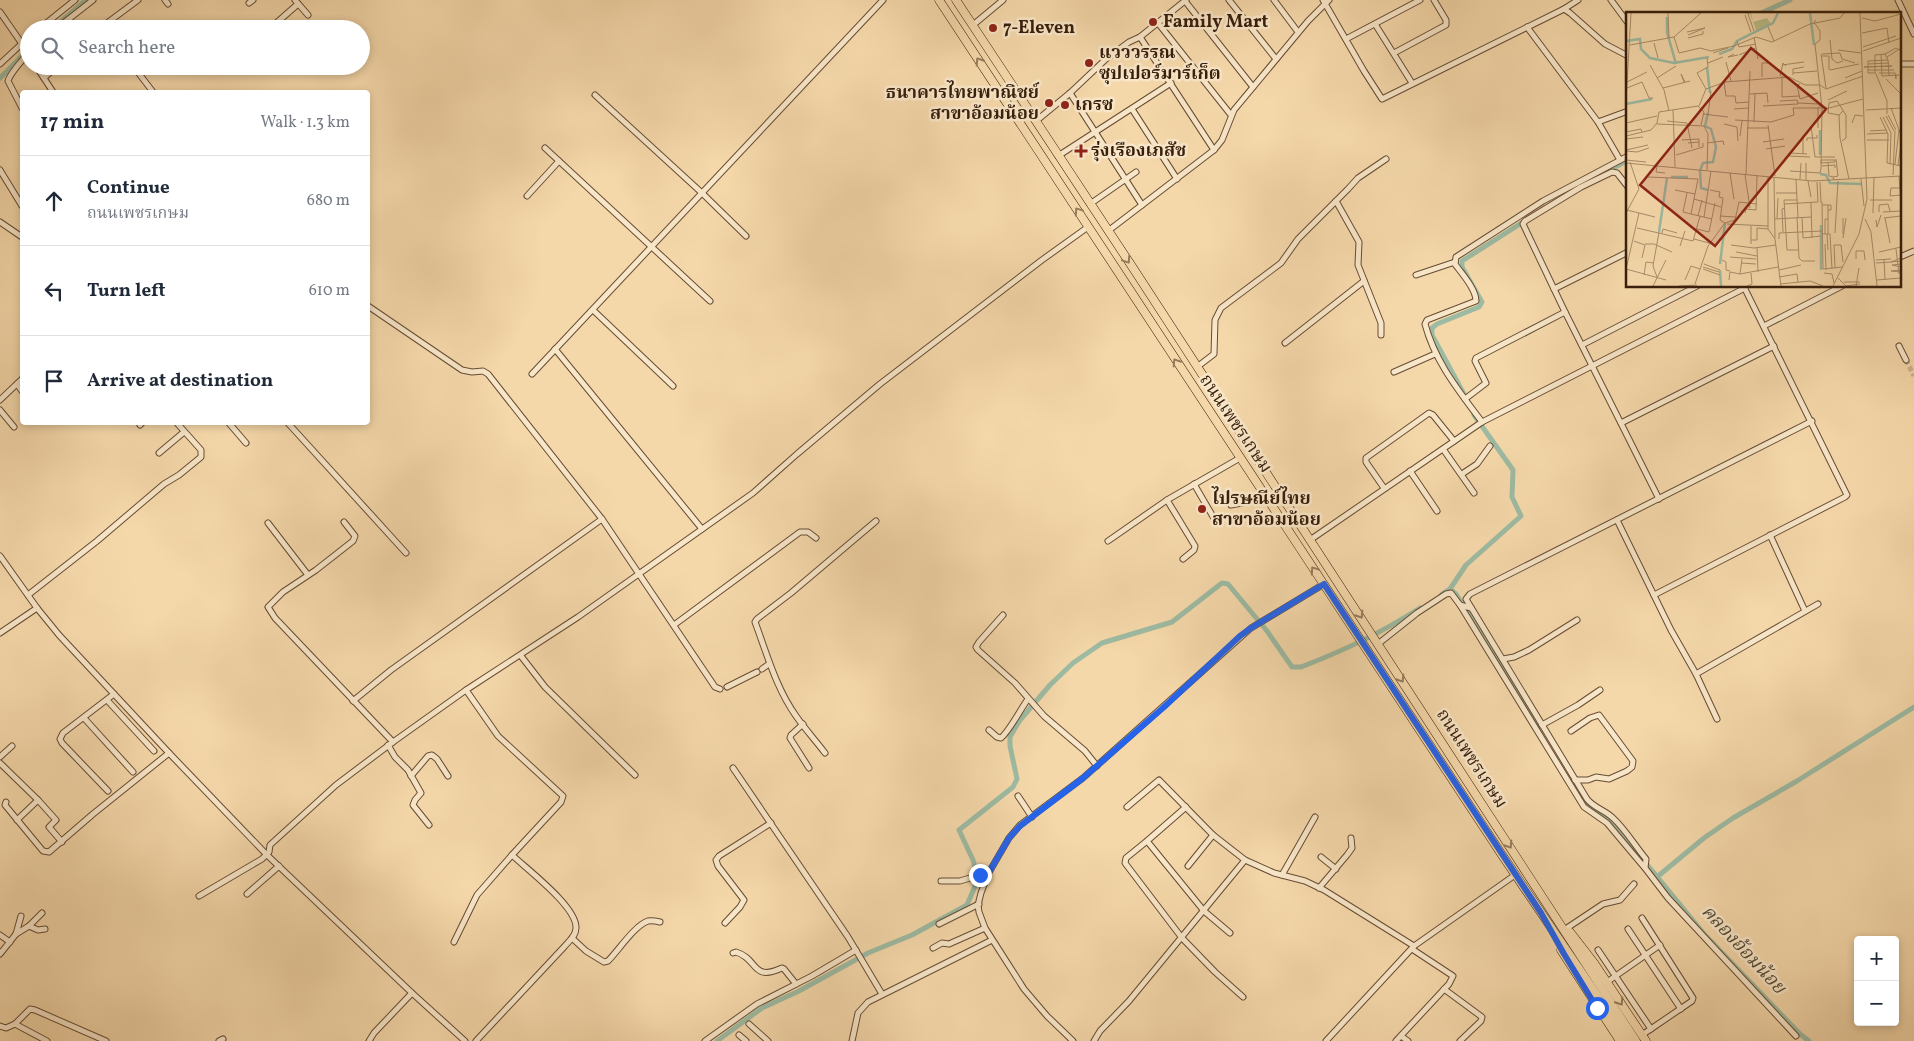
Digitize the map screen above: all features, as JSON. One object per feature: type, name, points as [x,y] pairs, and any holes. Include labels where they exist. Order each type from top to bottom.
[{"type":"main road","name":"ถนนเพชรเกษม","points":[[939,0],[1515,875],[1628,1041]]},
{"type":"main road","name":"ถนนเพชรเกษม","points":[[956,0],[1375,638],[1549,908],[1641,1039]]},
{"type":"main road","name":"ถนนเพชรเกษม","points":[[1549,908],[1567,928],[1607,982],[1641,1039]]},
{"type":"main road","name":"ถนนเพชรเกษม","points":[[1541,913],[1577,977],[1620,1041]]},
{"type":"street","points":[[50,20],[75,0]]},
{"type":"street","points":[[67,20],[93,0]]},
{"type":"street","points":[[111,20],[138,0]]},
{"type":"street","points":[[532,374],[883,0]]},
{"type":"street","points":[[973,26],[1003,0]]},
{"type":"street","points":[[1036,121],[1070,93],[1106,59],[1129,42],[1140,37],[1186,0],[1253,87]]},
{"type":"street","points":[[1229,0],[1276,59]]},
{"type":"street","points":[[1274,0],[1298,32]]},
{"type":"street","points":[[1346,39],[1420,0]]},
{"type":"street","points":[[1394,53],[1447,24],[1434,0]]},
{"type":"street","points":[[1108,231],[1214,150],[1222,140],[1231,115],[1298,32],[1326,1],[1380,98],[1387,98],[1412,83],[1564,10],[1578,0]]},
{"type":"street","points":[[1611,0],[1626,20]]},
{"type":"street","points":[[1898,0],[1914,34]]},
{"type":"street","points":[[279,20],[296,2],[308,15]]},
{"type":"street","points":[[1564,10],[1570,13],[1605,44],[1626,55]]},
{"type":"street","points":[[0,12],[20,41]]},
{"type":"street","points":[[1158,23],[1231,115]]},
{"type":"street","points":[[1375,24],[1412,83]]},
{"type":"street","points":[[1527,27],[1598,122],[1620,160]]},
{"type":"street","points":[[1140,37],[1214,150]]},
{"type":"street","points":[[0,64],[20,46]]},
{"type":"street","points":[[20,65],[9,77],[8,81],[20,104]]},
{"type":"street","points":[[42,75],[52,90]]},
{"type":"street","points":[[44,78],[47,75]]},
{"type":"street","points":[[140,75],[151,90]]},
{"type":"street","points":[[1058,156],[1171,83]]},
{"type":"street","points":[[1070,93],[1142,205]]},
{"type":"street","points":[[596,95],[746,236]]},
{"type":"street","points":[[1132,109],[1177,179]]},
{"type":"street","points":[[1598,122],[1626,112]]},
{"type":"street","points":[[545,148],[710,301]]},
{"type":"street","points":[[1480,423],[1444,370],[1435,354],[1426,329],[1425,322],[1476,301],[1476,297],[1455,262],[1456,257],[1543,201],[1626,157]]},
{"type":"street","points":[[1197,367],[1214,354],[1215,320],[1221,308],[1281,262],[1298,239],[1358,178],[1386,159]]},
{"type":"street","points":[[526,196],[559,160]]},
{"type":"street","points":[[0,170],[20,203]]},
{"type":"street","points":[[1090,204],[1136,172]]},
{"type":"street","points":[[1626,184],[1617,173],[1612,172],[1557,201],[1523,222],[1525,230],[1565,312],[1660,499]]},
{"type":"street","points":[[1336,201],[1358,242],[1358,260],[1364,281],[1381,323],[1381,335]]},
{"type":"street","points":[[1,222],[20,236]]},
{"type":"street","points":[[199,896],[250,867],[266,852],[270,844],[336,786],[390,744],[466,690],[521,656],[757,490],[796,454],[934,342],[1088,227]]},
{"type":"street","points":[[1902,256],[1914,251]]},
{"type":"street","points":[[1554,289],[1626,253]]},
{"type":"street","points":[[1416,275],[1455,262]]},
{"type":"street","points":[[1285,343],[1364,281]]},
{"type":"street","points":[[1582,345],[1694,288]]},
{"type":"street","points":[[1310,540],[1480,423],[1742,288]]},
{"type":"street","points":[[1654,595],[1846,495],[1812,421],[1745,288]]},
{"type":"street","points":[[1764,326],[1838,288]]},
{"type":"street","points":[[370,307],[462,370],[472,372],[483,371],[488,374],[602,519],[715,687],[720,689]]},
{"type":"street","points":[[593,310],[673,386]]},
{"type":"street","points":[[1465,399],[1486,383],[1475,359],[1565,312]]},
{"type":"street","points":[[1621,423],[1774,346]]},
{"type":"street","points":[[1899,346],[1906,360]]},
{"type":"street","points":[[555,350],[702,529]]},
{"type":"street","points":[[1394,372],[1435,354]]},
{"type":"street","points":[[0,400],[20,381]]},
{"type":"street","points":[[17,384],[20,388]]},
{"type":"street","points":[[0,410],[14,427]]},
{"type":"street","points":[[1384,488],[1366,462],[1366,458],[1422,419],[1432,414],[1454,441]]},
{"type":"street","points":[[1796,1036],[1668,898],[1615,820],[1587,799],[1466,599],[1470,594],[1812,421]]},
{"type":"street","points":[[29,594],[97,542],[164,484],[198,461],[201,457],[201,450],[178,425]]},
{"type":"street","points":[[231,425],[246,443]]},
{"type":"street","points":[[290,425],[406,553]]},
{"type":"street","points":[[159,453],[184,432]]},
{"type":"street","points":[[1462,474],[1477,464],[1490,446]]},
{"type":"street","points":[[1443,449],[1474,493]]},
{"type":"street","points":[[1108,541],[1167,500],[1240,458]]},
{"type":"street","points":[[1410,471],[1437,511]]},
{"type":"street","points":[[1194,484],[1215,520]]},
{"type":"street","points":[[1231,505],[1247,502],[1263,492]]},
{"type":"street","points":[[1167,500],[1195,546],[1194,550],[1182,560]]},
{"type":"street","points":[[353,701],[391,670],[602,519]]},
{"type":"street","points":[[1617,520],[1696,674],[1716,719]]},
{"type":"street","points":[[825,753],[792,709],[770,664],[756,620],[876,521]]},
{"type":"street","points":[[344,522],[355,536],[353,541],[283,592],[268,607],[275,618],[353,701],[390,744],[395,757],[408,770],[421,793],[414,800],[413,805],[429,825]]},
{"type":"street","points":[[268,523],[308,575]]},
{"type":"street","points":[[674,625],[800,532],[808,532],[816,538]]},
{"type":"street","points":[[1770,535],[1805,611]]},
{"type":"street","points":[[0,556],[59,635],[168,753],[280,866],[412,993],[465,1041]]},
{"type":"street","points":[[1073,1041],[1024,990],[985,928],[979,912],[979,904],[981,892],[988,874],[1009,838],[1020,826],[1097,766],[1240,636],[1324,584]]},
{"type":"street","points":[[1375,638],[1446,594],[1452,594],[1584,807],[1607,823],[1645,865]]},
{"type":"street","points":[[1696,674],[1818,604]]},
{"type":"street","points":[[1461,606],[1470,608]]},
{"type":"street","points":[[0,633],[37,608]]},
{"type":"street","points":[[1003,615],[976,647],[980,653],[1016,683],[1029,700],[1085,751],[1097,766]]},
{"type":"street","points":[[1503,659],[1514,657],[1529,650],[1578,620]]},
{"type":"street","points":[[521,656],[545,687],[635,775]]},
{"type":"street","points":[[727,687],[770,664]]},
{"type":"street","points":[[454,942],[477,895],[561,802],[563,796],[498,736],[466,690]]},
{"type":"street","points":[[1542,725],[1600,690]]},
{"type":"street","points":[[108,791],[62,743],[60,738],[63,733],[114,694]]},
{"type":"street","points":[[107,700],[154,751]]},
{"type":"street","points":[[989,730],[1001,738],[1006,734],[1014,718],[1029,700]]},
{"type":"street","points":[[1571,731],[1590,718],[1599,715],[1633,761],[1633,765],[1627,771],[1609,779],[1596,777],[1588,780],[1575,780]]},
{"type":"street","points":[[84,718],[133,772]]},
{"type":"street","points":[[803,724],[790,738],[809,768]]},
{"type":"street","points":[[0,757],[12,746]]},
{"type":"street","points":[[6,802],[5,806],[46,853],[62,842],[92,814],[168,753]]},
{"type":"street","points":[[411,776],[428,756],[432,755],[437,759],[448,776]]},
{"type":"street","points":[[0,763],[56,820],[49,827],[62,842]]},
{"type":"street","points":[[733,768],[857,951],[882,994]]},
{"type":"street","points":[[1127,808],[1159,780],[1213,835],[1245,860],[1263,869],[1305,881],[1319,888],[1451,973],[1453,979],[1396,1041]]},
{"type":"street","points":[[1018,796],[1032,817]]},
{"type":"street","points":[[17,820],[38,800]]},
{"type":"street","points":[[1186,807],[1126,858],[1125,863],[1182,938],[1243,997]]},
{"type":"street","points":[[1282,875],[1315,817]]},
{"type":"street","points":[[725,923],[744,900],[718,866],[716,860],[719,856],[771,823]]},
{"type":"street","points":[[1188,866],[1213,835]]},
{"type":"street","points":[[1319,888],[1352,848],[1351,838]]},
{"type":"street","points":[[1147,841],[1204,911],[1230,934]]},
{"type":"street","points":[[476,1041],[572,938],[576,930],[575,920],[569,910],[556,895],[512,855]]},
{"type":"street","points":[[1321,856],[1336,868]]},
{"type":"street","points":[[1094,1041],[1100,1031],[1129,1001],[1245,860]]},
{"type":"street","points":[[247,894],[280,866]]},
{"type":"street","points":[[941,881],[960,882],[977,875],[988,874]]},
{"type":"street","points":[[1326,1041],[1413,947],[1515,875]]},
{"type":"street","points":[[1567,928],[1603,904],[1620,900],[1634,884]]},
{"type":"street","points":[[939,924],[979,904]]},
{"type":"street","points":[[16,934],[29,926],[42,913]]},
{"type":"street","points":[[0,954],[16,934],[21,916]]},
{"type":"street","points":[[1641,1039],[1651,1029],[1692,1001],[1692,995],[1642,918]]},
{"type":"street","points":[[572,938],[586,951],[604,962],[608,962],[636,930],[645,923],[650,920],[660,922]]},
{"type":"street","points":[[29,926],[38,930],[45,929]]},
{"type":"street","points":[[933,948],[942,943],[949,944],[985,928]]},
{"type":"street","points":[[1628,929],[1681,1008]]},
{"type":"street","points":[[0,935],[10,942]]},
{"type":"street","points":[[852,1041],[858,1013],[865,1004],[992,940]]},
{"type":"street","points":[[1607,982],[1660,945]]},
{"type":"street","points":[[1598,950],[1651,1029]]},
{"type":"street","points":[[705,1041],[757,1004],[857,951]]},
{"type":"street","points":[[733,954],[736,952],[742,954],[762,972],[769,973],[782,968],[796,984]]},
{"type":"street","points":[[1444,989],[1482,1018],[1460,1041]]},
{"type":"street","points":[[369,1041],[374,1033],[412,993]]},
{"type":"street","points":[[0,1026],[6,1028],[15,1024],[30,1009],[103,1041]]},
{"type":"street","points":[[15,1024],[47,1041]]},
{"type":"street","points":[[749,1024],[768,1041]]},
{"type":"street","points":[[31,1041],[35,1035]]},
{"type":"street","points":[[739,1035],[746,1041]]},
{"type":"street","points":[[1401,1036],[1408,1041]]},
{"type":"waterway","points":[[63,20],[86,0]]},
{"type":"waterway","points":[[1763,12],[1790,0]]},
{"type":"waterway","points":[[0,78],[20,58]]},
{"type":"waterway","points":[[1589,181],[1626,161]]},
{"type":"waterway","points":[[1465,396],[1432,335],[1432,328],[1437,324],[1479,307],[1482,302],[1462,267],[1462,261],[1526,220]]},
{"type":"waterway","points":[[1442,594],[1450,589],[1466,565],[1521,516],[1512,497],[1513,470],[1474,415]]},
{"type":"waterway","points":[[717,1041],[762,1008],[799,991],[868,953],[912,935],[967,905],[978,879],[973,860],[959,830],[1013,787],[1017,779],[1010,737],[1020,720],[1050,685],[1073,663],[1102,643],[1172,622],[1222,583],[1228,584],[1267,631],[1292,667],[1301,667],[1347,648],[1376,634],[1420,608]]},
{"type":"waterway","points":[[1450,589],[1456,594],[1538,727]]},
{"type":"waterway","points":[[1657,877],[1704,838],[1733,818],[1797,781],[1914,707]]},
{"type":"waterway","name":"คลองอ้อมน้อย","points":[[1579,794],[1588,807],[1612,822],[1705,935],[1800,1034],[1809,1041]]},
{"type":"tunnel","points":[[1906,360],[1914,376]]},
{"type":"place","name":"Family Mart","points":[[1153,22]]},
{"type":"place","name":"7-Eleven","points":[[993,28]]},
{"type":"place","name":"แวววรรณ ซุปเปอร์มาร์เก็ต","points":[[1089,63]]},
{"type":"place","name":"ธนาคารไทยพาณิชย์ สาขาอ้อมน้อย","points":[[1049,103]]},
{"type":"place","name":"เกรซ","points":[[1065,105]]},
{"type":"place","name":"รุ่งเรืองเภสัช","points":[[1081,151]]},
{"type":"place","name":"ไปรษณีย์ไทย สาขาอ้อมน้อย","points":[[1202,509]]},
{"type":"route","points":[[980,875],[988,874],[1013,832],[1083,778],[1210,666],[1240,636],[1324,584],[1541,913],[1597,1008]]}]
